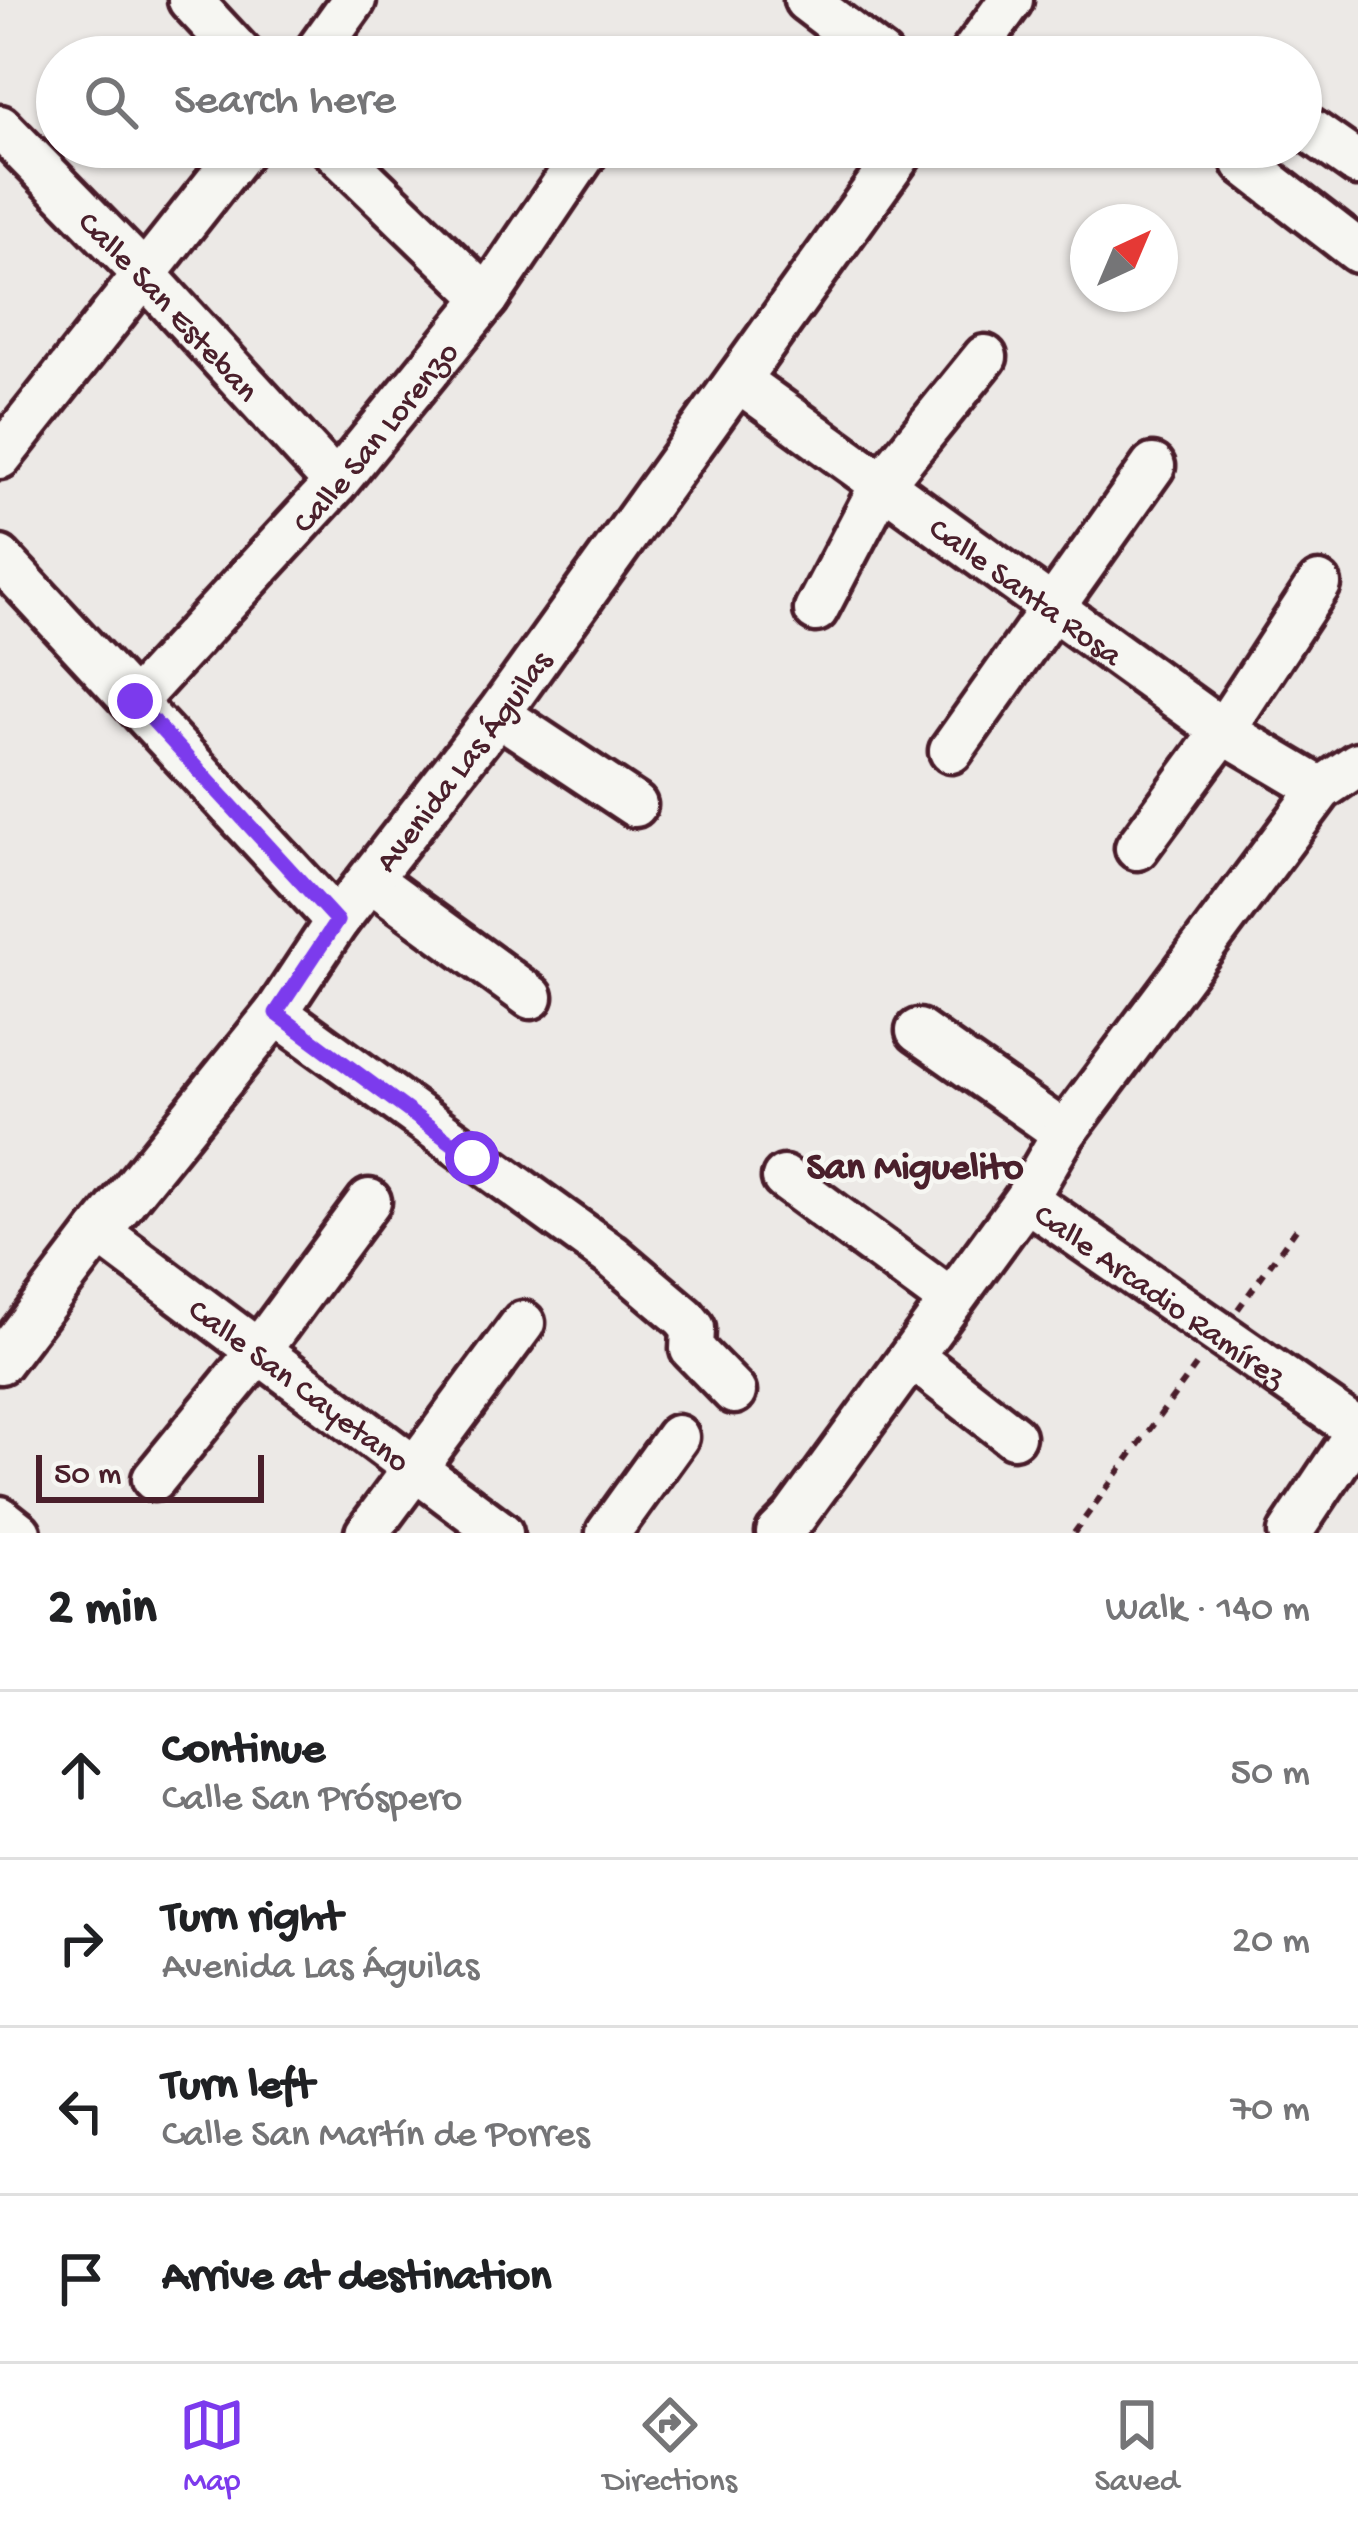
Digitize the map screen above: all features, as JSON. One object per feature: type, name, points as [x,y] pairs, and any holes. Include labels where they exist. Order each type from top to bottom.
[{"type":"street","points":[[190,0],[223,36]]},
{"type":"street","points":[[328,36],[354,0]]},
{"type":"street","points":[[806,0],[853,36]]},
{"type":"street","points":[[985,36],[1010,0]]},
{"type":"street","name":"Calle San Esteban","points":[[0,127],[36,164]]},
{"type":"street","points":[[1322,139],[1358,164]]},
{"type":"street","name":"Calle San Esteban","points":[[40,168],[336,483]]},
{"type":"street","points":[[0,457],[227,168]]},
{"type":"street","points":[[353,168],[487,298]]},
{"type":"street","name":"Calle San Lorenzo","points":[[135,701],[336,483],[487,298],[575,168]]},
{"type":"street","name":"Avenida Las Águilas","points":[[0,1361],[276,1013],[337,921],[498,714],[890,168]]},
{"type":"street","points":[[1250,168],[1358,251]]},
{"type":"street","points":[[816,610],[883,484],[985,358]]},
{"type":"street","name":"Calle Santa Rosa","points":[[738,380],[1223,731],[1322,789]]},
{"type":"street","points":[[950,751],[1153,466]]},
{"type":"street","points":[[0,558],[337,921]]},
{"type":"street","points":[[1137,848],[1223,731],[1319,584]]},
{"type":"street","points":[[498,714],[635,805]]},
{"type":"street","points":[[796,1528],[950,1300],[1026,1199],[1064,1133],[1322,789],[1358,764]]},
{"type":"street","points":[[370,880],[531,997]]},
{"type":"street","points":[[276,1013],[612,1256],[684,1317],[693,1328],[692,1349],[734,1392]]},
{"type":"street","points":[[918,1031],[1064,1133]]},
{"type":"street","points":[[784,1178],[950,1300]]},
{"type":"street","name":"Calle Arcadio Ramírez","points":[[1026,1199],[1358,1430]]},
{"type":"street","points":[[154,1479],[369,1202]]},
{"type":"street","name":"Calle San Cayetano","points":[[99,1232],[501,1533]]},
{"type":"street","points":[[367,1533],[523,1323]]},
{"type":"street","points":[[912,1357],[1013,1436]]},
{"type":"street","points":[[1290,1533],[1358,1430]]},
{"type":"street","points":[[608,1533],[677,1437]]},
{"type":"street","points":[[0,1518],[19,1533]]},
{"type":"path","points":[[1074,1533],[1296,1229]]},
{"type":"district","name":"San Miguelito","points":[[915,1163]]},
{"type":"route","points":[[135,701],[337,921],[276,1013],[472,1158]]}]
